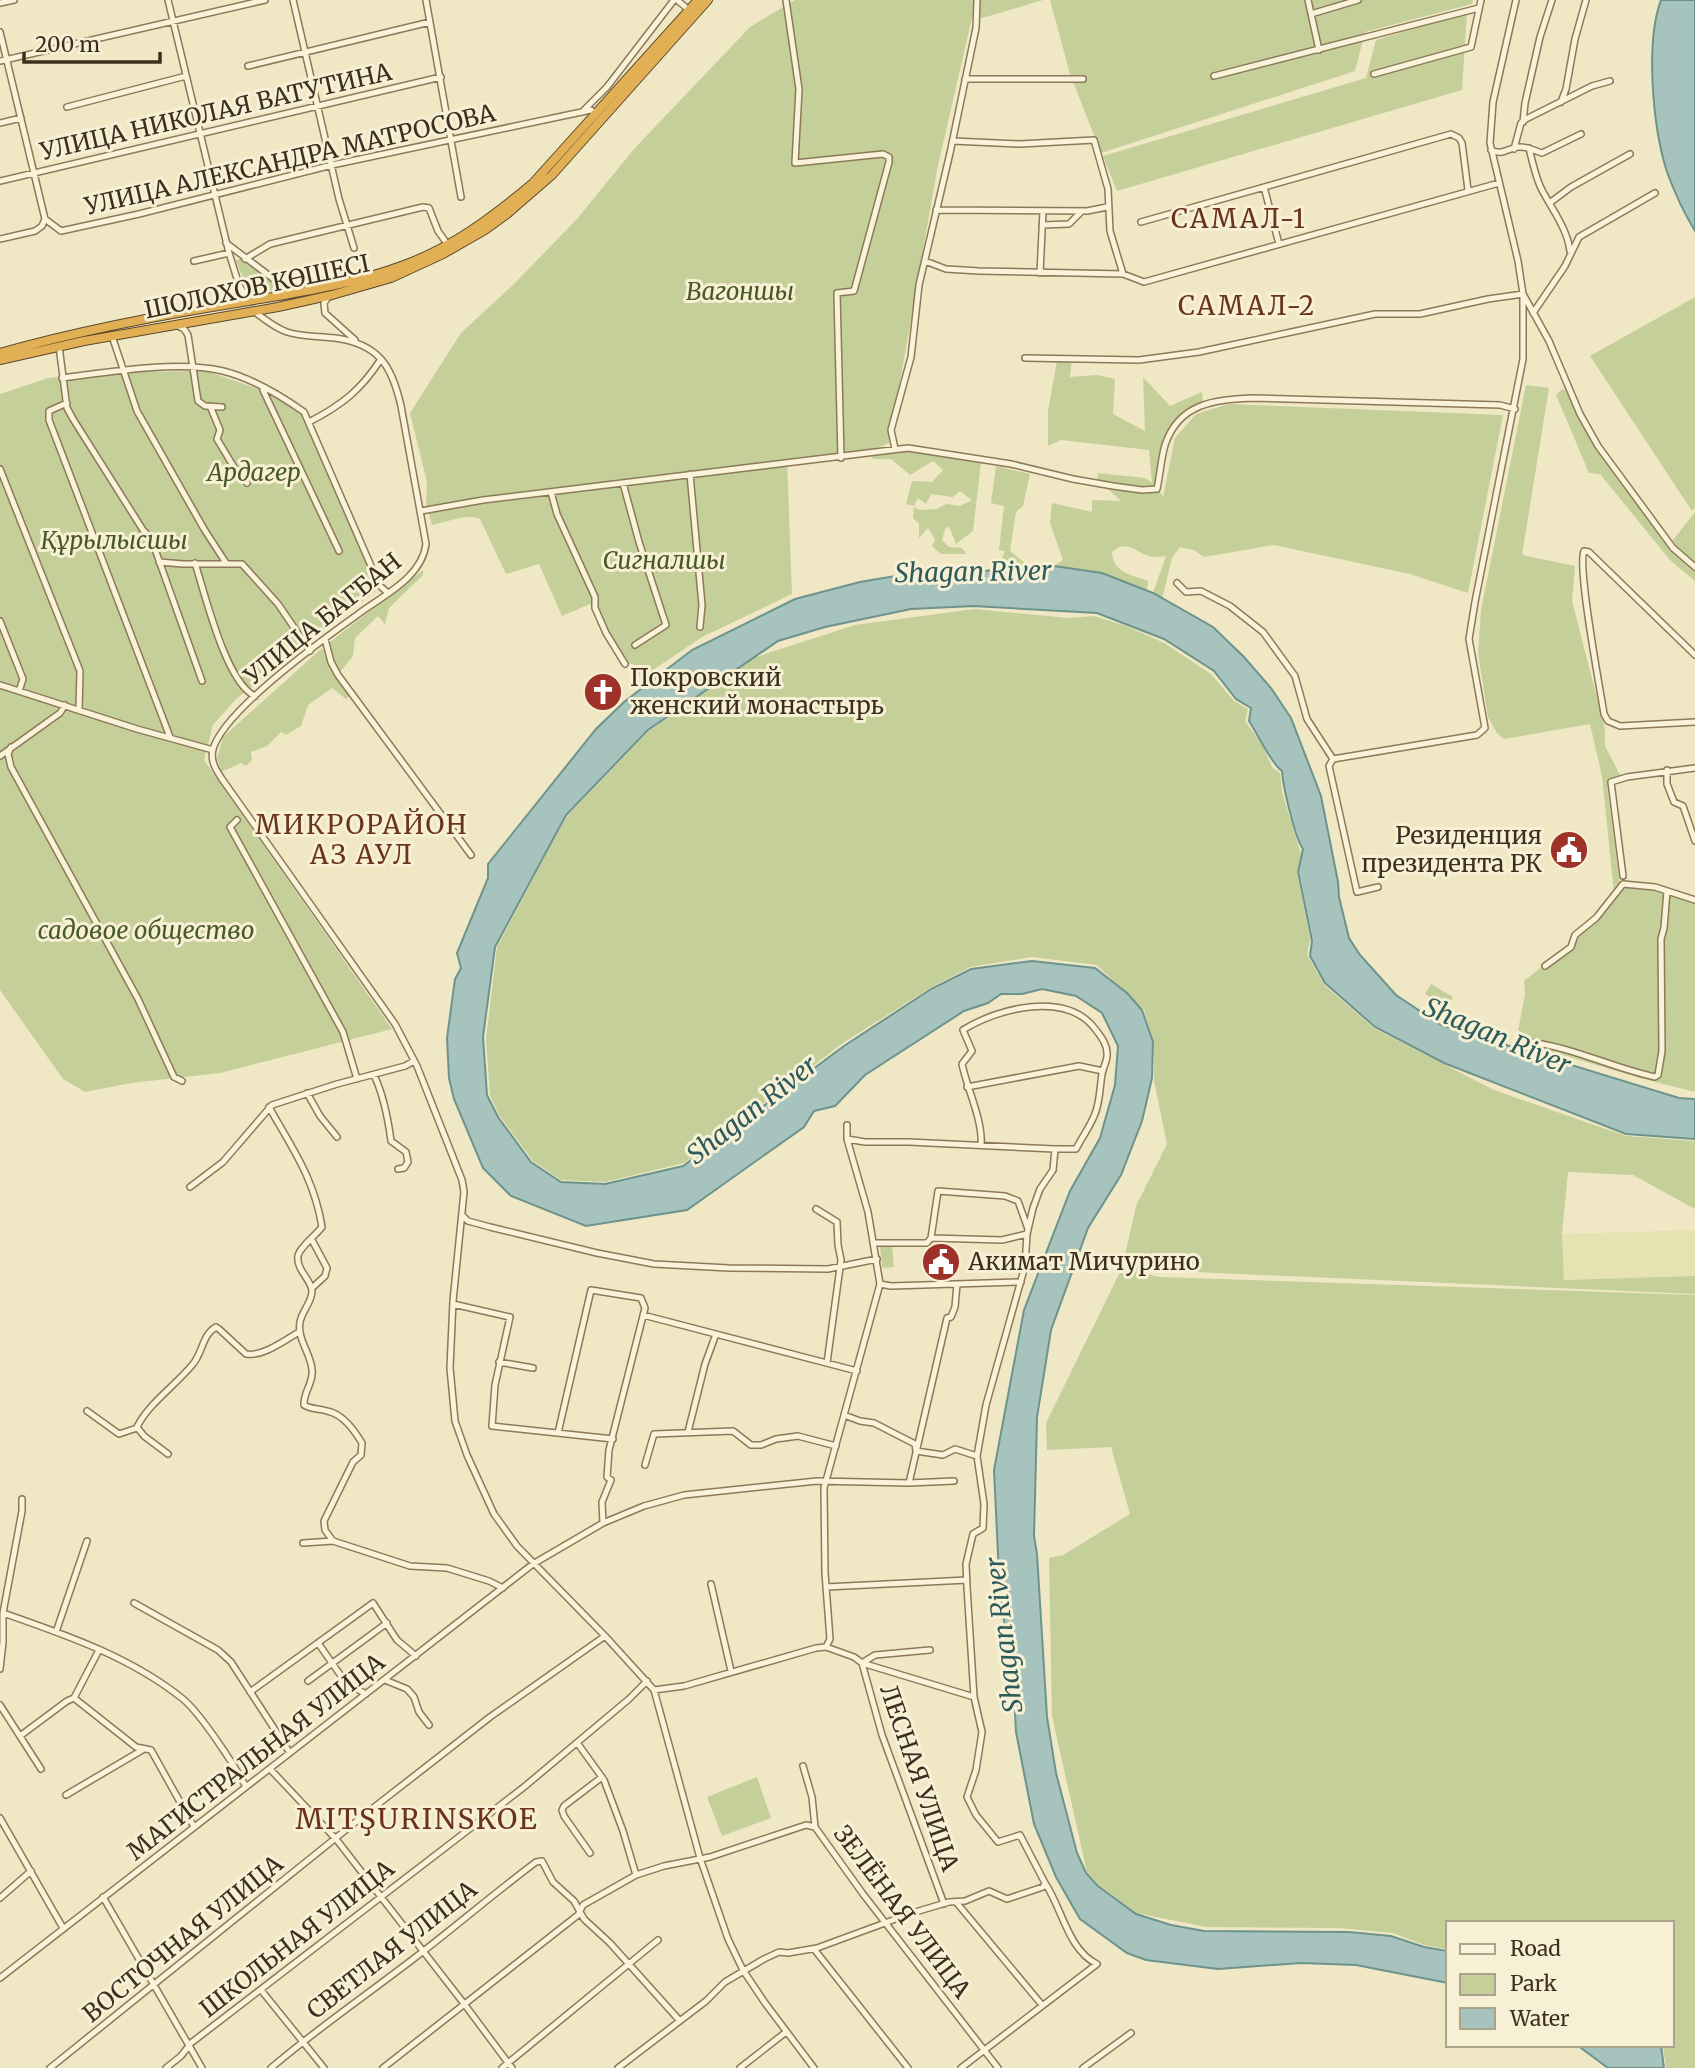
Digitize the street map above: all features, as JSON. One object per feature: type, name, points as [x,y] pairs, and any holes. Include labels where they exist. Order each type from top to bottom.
[{"type":"highway","name":"ШОЛОХОВ КӨШЕСІ","points":[[0,360],[59,346],[329,296],[413,269],[465,242],[507,214],[552,175],[691,13],[698,0]]},
{"type":"highway","name":"ШОЛОХОВ КӨШЕСІ","points":[[0,353],[61,337],[344,284],[406,265],[448,244],[504,208],[533,183],[691,13],[708,0]]},
{"type":"highway","points":[[248,301],[253,310]]},
{"type":"street","points":[[0,3],[14,0]]},
{"type":"street","points":[[168,0],[226,243],[239,285],[248,301]]},
{"type":"street","points":[[3,60],[265,0]]},
{"type":"street","points":[[293,0],[346,227],[354,248]]},
{"type":"street","points":[[426,0],[461,197]]},
{"type":"street","points":[[581,112],[607,87],[676,0],[691,13]]},
{"type":"street","points":[[786,0],[799,89],[795,163],[883,154],[889,157],[854,291],[837,293],[841,458]]},
{"type":"street","points":[[895,449],[891,430],[911,357],[914,321],[925,261],[976,28],[977,0]]},
{"type":"street","points":[[1308,0],[1319,50]]},
{"type":"street","points":[[1311,14],[1358,0]]},
{"type":"street","points":[[1374,74],[1471,47],[1481,0]]},
{"type":"street","points":[[1333,759],[1477,734],[1485,728],[1469,639],[1523,359],[1523,294],[1512,231],[1491,150],[1493,102],[1516,0]]},
{"type":"street","points":[[1514,149],[1523,122],[1540,37],[1552,0]]},
{"type":"street","points":[[1561,102],[1586,0]]},
{"type":"street","points":[[1214,75],[1479,8]]},
{"type":"street","points":[[248,66],[430,22]]},
{"type":"street","points":[[0,32],[3,60],[21,118],[45,219],[42,226],[35,230],[0,239]]},
{"type":"street","points":[[68,107],[186,76]]},
{"type":"street","name":"УЛИЦА НИКОЛАЯ ВАТУТИНА","points":[[0,181],[441,77]]},
{"type":"street","points":[[965,79],[1083,79]]},
{"type":"street","points":[[1523,122],[1592,86],[1610,81]]},
{"type":"street","name":"УЛИЦА АЛЕКСАНДРА МАТРОСОВА","points":[[45,219],[53,222],[61,231],[332,165],[591,110],[597,114]]},
{"type":"street","points":[[0,123],[21,118]]},
{"type":"street","points":[[1141,222],[1451,134],[1462,143],[1468,190]]},
{"type":"street","points":[[1491,150],[1504,153],[1518,147],[1542,153],[1581,134]]},
{"type":"street","points":[[953,141],[1020,144],[1094,140],[1108,189],[1110,231],[1124,274]]},
{"type":"street","points":[[1529,148],[1541,187],[1551,202],[1569,242],[1571,253]]},
{"type":"street","points":[[1551,202],[1571,187],[1630,154]]},
{"type":"street","points":[[925,261],[946,269],[1124,274],[1144,282],[1499,183]]},
{"type":"street","points":[[1264,187],[1279,244]]},
{"type":"street","points":[[1533,313],[1580,237],[1654,193]]},
{"type":"street","points":[[936,210],[1082,211],[1107,206]]},
{"type":"street","points":[[245,259],[270,244],[423,207],[429,208],[438,231],[448,244]]},
{"type":"street","points":[[1041,273],[1043,211]]},
{"type":"street","points":[[1042,225],[1069,224],[1082,211]]},
{"type":"street","points":[[226,243],[279,284],[299,293]]},
{"type":"street","points":[[194,261],[229,253]]},
{"type":"street","points":[[1523,294],[1549,341],[1580,414],[1598,446],[1674,548],[1695,567]]},
{"type":"street","points":[[1024,358],[1139,360],[1199,352],[1375,314],[1420,314],[1523,294]]},
{"type":"street","points":[[329,296],[324,303],[325,313],[357,342]]},
{"type":"street","name":"УЛИЦА БАГБАН","points":[[213,750],[227,723],[255,696],[325,639],[388,593],[415,570],[425,554],[426,535],[396,384],[387,365],[372,350],[357,342],[286,332],[253,310]]},
{"type":"street","points":[[175,325],[188,335],[198,401],[201,404],[222,407]]},
{"type":"street","points":[[112,336],[137,411],[226,563]]},
{"type":"street","points":[[59,346],[62,378],[73,419],[151,538],[202,681]]},
{"type":"street","points":[[309,422],[344,402],[371,374],[381,359]]},
{"type":"street","points":[[62,378],[124,370],[221,371],[242,377],[304,412],[379,584],[388,593]]},
{"type":"street","points":[[262,388],[339,551]]},
{"type":"street","points":[[421,511],[482,500],[908,448],[1011,464],[1113,486],[1157,489],[1165,446],[1173,430],[1195,407],[1219,400],[1252,398],[1500,405],[1515,409]]},
{"type":"street","points":[[67,403],[50,411],[49,419],[170,737]]},
{"type":"street","points":[[210,406],[220,430],[217,439],[234,469],[247,483]]},
{"type":"street","points":[[0,469],[80,671],[79,710]]},
{"type":"street","points":[[690,474],[702,605],[700,627]]},
{"type":"street","points":[[623,483],[666,625],[635,645]]},
{"type":"street","points":[[551,492],[557,514],[595,597],[595,608],[606,633],[625,664]]},
{"type":"street","points":[[1695,655],[1590,552],[1584,551],[1582,568],[1604,714],[1608,722],[1620,726],[1695,722]]},
{"type":"street","points":[[159,562],[242,564],[278,604],[310,651]]},
{"type":"street","points":[[195,563],[227,660],[237,680],[255,696]]},
{"type":"street","points":[[1177,583],[1186,592],[1201,591],[1230,606],[1263,632],[1295,676],[1307,719],[1333,759]]},
{"type":"street","points":[[0,621],[23,679],[19,691]]},
{"type":"street","points":[[325,639],[328,654],[338,675],[471,855]]},
{"type":"street","points":[[0,685],[213,750],[216,770],[394,1024],[414,1061],[462,1180],[463,1216],[453,1304],[450,1384],[457,1429],[474,1474],[494,1514],[517,1546],[654,1690],[700,1858],[728,1939],[743,1970],[814,2068]]},
{"type":"street","points":[[0,756],[60,713],[65,705]]},
{"type":"street","points":[[11,747],[8,754],[11,767],[138,999],[174,1077],[182,1081]]},
{"type":"street","points":[[1333,759],[1329,766],[1357,892],[1378,887]]},
{"type":"street","points":[[1623,876],[1611,782],[1667,770],[1695,768]]},
{"type":"street","points":[[1667,770],[1667,784],[1674,802],[1683,806],[1695,841]]},
{"type":"street","points":[[237,820],[230,827],[342,1032],[357,1079]]},
{"type":"street","points":[[1545,966],[1571,947],[1576,935],[1596,918],[1623,884],[1667,891],[1695,900]]},
{"type":"street","points":[[1529,1042],[1542,1043],[1635,1073],[1655,1077],[1658,1075],[1662,1051],[1661,939],[1667,891]]},
{"type":"street","points":[[848,1139],[865,1142],[1076,1149],[1096,1112],[1108,1055],[1103,1038],[1082,1016],[1057,1007],[1029,1008],[995,1015],[963,1030],[972,1051],[962,1064],[982,1134],[981,1145]]},
{"type":"street","points":[[190,1187],[223,1162],[269,1107],[414,1061]]},
{"type":"street","points":[[967,1087],[1079,1066],[1103,1071]]},
{"type":"street","points":[[373,1075],[387,1110],[391,1141],[405,1152],[408,1162],[404,1168],[398,1169]]},
{"type":"street","points":[[307,1093],[320,1116],[337,1137]]},
{"type":"street","points":[[269,1107],[310,1179],[322,1227],[298,1255],[299,1266],[312,1288],[311,1298],[300,1318],[299,1332],[310,1356],[313,1372],[310,1385],[303,1396],[304,1405],[337,1414],[354,1430],[362,1443],[360,1455],[353,1462],[324,1521],[325,1530],[333,1541]]},
{"type":"street","points":[[826,1647],[830,1639],[825,1587],[826,1481],[880,1284],[874,1243],[848,1139],[847,1125]]},
{"type":"street","points":[[961,2068],[1097,1964],[1091,1961],[1073,1938],[1020,1836],[998,1842],[976,1815],[967,1797],[976,1770],[982,1732],[974,1697],[966,1564],[973,1534],[983,1528],[984,1504],[977,1457],[986,1405],[1025,1266],[1028,1232],[1040,1189],[1054,1170],[1055,1149]]},
{"type":"street","points":[[874,1243],[927,1243],[931,1238],[938,1191],[1005,1196],[1018,1202],[1028,1232]]},
{"type":"street","points":[[816,1209],[837,1222],[841,1260],[827,1363]]},
{"type":"street","points":[[463,1216],[468,1221],[597,1253],[654,1264],[828,1269],[877,1259]]},
{"type":"street","points":[[931,1238],[1002,1240],[1028,1232]]},
{"type":"street","points":[[312,1240],[327,1268],[325,1276],[312,1288]]},
{"type":"street","points":[[880,1284],[891,1286],[1021,1282]]},
{"type":"street","points":[[909,1483],[947,1318],[951,1317],[955,1307],[957,1284]]},
{"type":"street","points":[[558,1433],[591,1290],[641,1298],[645,1308],[608,1450],[606,1471],[607,1478],[611,1480],[603,1502],[603,1523]]},
{"type":"street","points":[[453,1304],[510,1317],[499,1362],[492,1426],[612,1439]]},
{"type":"street","points":[[643,1315],[857,1371]]},
{"type":"street","points":[[137,1429],[139,1422],[195,1361],[212,1329],[219,1329],[246,1354],[251,1355],[299,1332]]},
{"type":"street","points":[[688,1432],[705,1364],[716,1334]]},
{"type":"street","points":[[499,1362],[533,1368]]},
{"type":"street","points":[[87,1411],[120,1434],[137,1429]]},
{"type":"street","points":[[844,1415],[888,1429],[915,1444],[916,1451]]},
{"type":"street","points":[[137,1429],[169,1454]]},
{"type":"street","points":[[645,1465],[654,1434],[733,1431],[751,1445],[798,1436],[836,1446]]},
{"type":"street","points":[[916,1451],[943,1455],[955,1449],[977,1457]]},
{"type":"street","name":"МАГИСТРАЛЬНАЯ УЛИЦА","points":[[0,1978],[533,1564],[603,1523],[644,1506],[684,1495],[826,1481],[954,1481]]},
{"type":"street","points":[[0,1669],[4,1642],[3,1613],[22,1499]]},
{"type":"street","points":[[56,1632],[87,1541]]},
{"type":"street","points":[[303,1543],[333,1541],[410,1566],[447,1568],[503,1588]]},
{"type":"street","points":[[825,1587],[967,1580]]},
{"type":"street","points":[[711,1584],[731,1671]]},
{"type":"street","points":[[134,1603],[218,1650],[231,1662],[290,1753]]},
{"type":"street","points":[[250,1692],[373,1603],[397,1640],[416,1656]]},
{"type":"street","points":[[3,1613],[56,1632],[132,1665],[184,1700],[203,1721],[246,1787]]},
{"type":"street","points":[[308,1681],[387,1623]]},
{"type":"street","name":"ВОСТОЧНАЯ УЛИЦА","points":[[50,2068],[490,1717],[605,1636]]},
{"type":"street","points":[[318,1643],[346,1683],[366,1694]]},
{"type":"street","points":[[654,1690],[684,1686],[826,1647],[854,1657],[862,1663],[974,1697]]},
{"type":"street","points":[[20,1736],[74,1698],[99,1650]]},
{"type":"street","points":[[862,1663],[875,1655],[930,1650]]},
{"type":"street","name":"ЛЕСНАЯ УЛИЦА","points":[[862,1663],[882,1735],[944,1904]]},
{"type":"street","points":[[385,1680],[410,1691],[419,1712],[429,1725]]},
{"type":"street","name":"ШКОЛЬНАЯ УЛИЦА","points":[[166,2068],[181,2056],[188,2046],[578,1744],[647,1681]]},
{"type":"street","points":[[74,1698],[136,1746],[151,1750],[194,1827]]},
{"type":"street","points":[[0,1705],[41,1769]]},
{"type":"street","points":[[578,1744],[601,1777],[623,1831],[636,1875]]},
{"type":"street","points":[[66,1795],[144,1749]]},
{"type":"street","name":"ЗЕЛЁНАЯ УЛИЦА","points":[[803,1766],[812,1797],[815,1827],[863,1894],[998,2068]]},
{"type":"street","points":[[270,1769],[336,1839],[510,2066]]},
{"type":"street","points":[[590,1853],[562,1810],[601,1777]]},
{"type":"street","points":[[0,1818],[63,1928]]},
{"type":"street","points":[[383,2068],[580,1912],[583,1905],[636,1875],[806,1825],[815,1827]]},
{"type":"street","name":"СВЕТЛАЯ УЛИЦА","points":[[271,2068],[536,1862],[542,1861],[553,1882],[574,1901],[580,1912]]},
{"type":"street","points":[[0,1898],[31,1871]]},
{"type":"street","points":[[618,2068],[706,2001],[725,1982],[779,1952],[814,1949],[885,1922],[944,1904],[965,1901],[989,1891],[1007,1899],[1044,1885]]},
{"type":"street","points":[[103,1897],[202,2068]]},
{"type":"street","name":"ЛЕСНАЯ УЛИЦА","points":[[957,1902],[1042,2005]]},
{"type":"street","points":[[580,1912],[680,2021]]},
{"type":"street","points":[[502,2068],[510,2066],[659,1940]]},
{"type":"street","points":[[814,1949],[908,2068]]},
{"type":"street","points":[[261,1990],[324,2068]]},
{"type":"street","points":[[740,2068],[786,2032]]},
{"type":"street","points":[[1083,2068],[1131,2033]]},
{"type":"shaded area","points":[[1695,1230],[1695,1276],[1564,1280],[1562,1234]]},
{"type":"green space","name":"Вагоншы","points":[[795,0],[976,0],[937,170],[889,443],[867,452],[787,461],[792,594],[702,637],[641,678],[633,664],[622,664],[590,604],[562,616],[539,564],[506,574],[480,519],[463,517],[432,525],[426,503],[427,482],[410,413],[461,333],[515,283],[577,219],[634,149],[750,27]]},
{"type":"green space","points":[[980,0],[1043,0],[979,19]]},
{"type":"green space","points":[[1050,0],[1473,0],[1472,4],[1365,32],[1355,71],[1101,153],[1070,74]]},
{"type":"green space","points":[[1467,13],[1462,90],[1117,191],[1103,156],[1366,78],[1376,40]]},
{"type":"green space","points":[[239,259],[278,285],[279,290],[257,293],[247,288],[236,261]]},
{"type":"green space","points":[[1695,297],[1695,507],[1692,511],[1590,356]]},
{"type":"green space","points":[[1072,359],[1070,377],[1097,375],[1115,379],[1113,414],[1145,431],[1143,377],[1170,406],[1202,392],[1203,401],[1179,416],[1166,435],[1155,484],[1163,497],[1175,438],[1196,414],[1229,404],[1503,415],[1468,593],[1410,574],[1274,545],[1204,557],[1194,550],[1180,547],[1172,558],[1162,599],[1153,593],[1166,556],[1148,556],[1123,546],[1112,552],[1119,568],[1148,581],[1147,591],[1102,573],[1054,566],[1063,560],[1050,523],[1052,503],[1092,512],[1092,500],[1121,501],[1097,479],[1098,473],[1145,478],[1152,483],[1149,450],[1061,440],[1048,446],[1048,411],[1057,361]]},
{"type":"green space","points":[[206,371],[262,390],[312,419],[377,590],[236,699],[213,725],[204,760],[392,1029],[220,1073],[131,1083],[85,1092],[63,1079],[0,990],[0,394],[48,378],[115,372]]},
{"type":"green space","points":[[1526,385],[1549,388],[1522,555],[1575,566],[1572,601],[1605,729],[1605,746],[1621,777],[1607,785],[1620,886],[1695,897],[1695,1092],[1516,1041],[1525,995],[1524,981],[1567,947],[1573,935],[1614,893],[1602,776],[1590,724],[1504,739],[1497,733],[1488,717],[1478,653],[1481,610]]},
{"type":"green space","points":[[1562,389],[1568,391],[1580,422],[1621,482],[1672,550],[1695,570],[1695,581],[1670,560],[1600,474],[1589,473],[1556,395]]},
{"type":"green space","points":[[908,450],[981,463],[973,531],[956,544],[949,526],[945,529],[942,540],[949,547],[962,548],[966,554],[941,554],[932,546],[935,539],[928,528],[919,538],[919,524],[913,518],[914,507],[920,510],[937,509],[946,504],[960,506],[972,500],[960,491],[953,497],[931,494],[926,504],[918,498],[914,506],[906,504],[912,481],[932,482],[943,470],[933,461],[910,475],[891,459],[873,459],[871,455]]},
{"type":"green space","points":[[996,466],[1030,474],[1023,506],[1016,512],[1010,551],[1029,566],[997,569],[1005,551],[999,550],[1004,506],[991,503]]},
{"type":"green space","points":[[1695,512],[1695,563],[1673,540]]},
{"type":"green space","points":[[423,570],[423,575],[389,608],[385,624],[378,616],[355,638],[353,656],[337,676],[351,694],[346,699],[332,688],[308,705],[301,726],[286,735],[281,732],[267,746],[251,752],[252,760],[246,766],[241,763],[221,772],[217,758],[223,737],[321,649],[331,652],[330,642]]},
{"type":"green space","points":[[974,609],[1068,618],[1094,616],[1126,626],[1164,643],[1211,674],[1233,700],[1248,709],[1245,721],[1263,746],[1272,767],[1280,773],[1282,792],[1301,854],[1297,873],[1310,940],[1307,955],[1325,986],[1375,1029],[1494,1090],[1626,1136],[1695,1141],[1695,1209],[1633,1175],[1568,1172],[1562,1234],[1564,1280],[1695,1276],[1695,1294],[1127,1269],[1159,1277],[1695,1295],[1695,2068],[1666,2068],[1663,2047],[1674,2047],[1674,1921],[1446,1921],[1446,1949],[1424,1945],[1393,1933],[1338,1928],[1206,1927],[1136,1913],[1099,1885],[1087,1872],[1052,1716],[1049,1558],[1063,1555],[1130,1514],[1111,1447],[1047,1450],[1046,1423],[1122,1268],[1136,1206],[1167,1144],[1154,1081],[1154,1043],[1144,1010],[1097,965],[1032,957],[970,967],[930,988],[843,1043],[684,1163],[605,1182],[561,1180],[533,1161],[499,1115],[490,1095],[486,1039],[497,947],[566,817],[649,731],[753,658],[855,625]]},
{"type":"green space","points":[[1431,984],[1453,997],[1447,1008],[1425,994]]},
{"type":"green space","points":[[880,1247],[892,1247],[894,1267],[882,1268]]},
{"type":"green space","points":[[757,1777],[771,1818],[722,1836],[707,1797]]},
{"type":"water","points":[[1661,0],[1695,0],[1695,231],[1667,172],[1658,133],[1652,62],[1656,18]]},
{"type":"water","points":[[1054,566],[1102,573],[1153,593],[1213,627],[1271,688],[1291,718],[1321,796],[1349,938],[1360,955],[1396,995],[1441,1025],[1679,1098],[1695,1099],[1695,1139],[1626,1134],[1444,1063],[1375,1027],[1325,983],[1310,956],[1312,941],[1298,872],[1303,849],[1290,812],[1282,771],[1269,756],[1249,721],[1251,708],[1236,699],[1214,671],[1164,639],[1097,613],[974,606],[911,609],[825,627],[778,641],[648,730],[566,815],[495,947],[483,1037],[487,1095],[498,1117],[531,1162],[561,1182],[605,1184],[683,1166],[844,1046],[931,989],[971,969],[1032,961],[1095,968],[1127,993],[1142,1010],[1153,1042],[1152,1078],[1142,1121],[1121,1175],[1088,1228],[1051,1330],[1037,1417],[1034,1536],[1047,1717],[1056,1773],[1077,1853],[1086,1873],[1098,1886],[1136,1914],[1171,1925],[1204,1931],[1349,1932],[1391,1936],[1424,1947],[1446,1951],[1446,1983],[1356,1965],[1301,1963],[1218,1969],[1146,1960],[1127,1953],[1080,1919],[1056,1877],[1034,1824],[1016,1732],[1013,1676],[1000,1596],[994,1470],[1024,1310],[1070,1191],[1100,1138],[1115,1085],[1118,1046],[1102,1013],[1076,996],[1042,989],[1022,994],[1001,994],[988,1003],[964,1011],[865,1075],[835,1106],[814,1111],[804,1127],[687,1210],[586,1226],[511,1196],[483,1168],[454,1099],[449,1078],[447,1038],[455,979],[461,968],[457,953],[488,878],[488,864],[596,729],[624,702],[692,650],[795,599],[860,582],[919,572],[966,573]]},
{"type":"water","points":[[1580,2047],[1661,2047],[1664,2068],[1608,2068]]},
{"type":"place","name":"Покровский женский монастырь","points":[[603,692]]},
{"type":"place","name":"Резиденция президента РК","points":[[1569,850]]},
{"type":"place","name":"Акимат Мичурино","points":[[941,1262]]},
{"type":"district","name":"САМАЛ-1","points":[[1239,219]]},
{"type":"district","name":"САМАЛ-2","points":[[1247,306]]},
{"type":"district","name":"МИКРОРАЙОН АЗ АУЛ","points":[[362,840]]},
{"type":"district","name":"MITŞURINSKOE","points":[[417,1819]]},
{"type":"park label","name":"Ардагер","points":[[254,473]]},
{"type":"park label","name":"Құрылысшы","points":[[114,541]]},
{"type":"park label","name":"Сигналшы","points":[[664,561]]},
{"type":"park label","name":"садовое общество","points":[[146,931]]},
{"type":"water label","name":"Shagan River","points":[[973,572]]},
{"type":"water label","name":"Shagan River","points":[[1497,1036]]},
{"type":"water label","name":"Shagan River","points":[[752,1110]]},
{"type":"water label","name":"Shagan River","points":[[1004,1635]]}]
